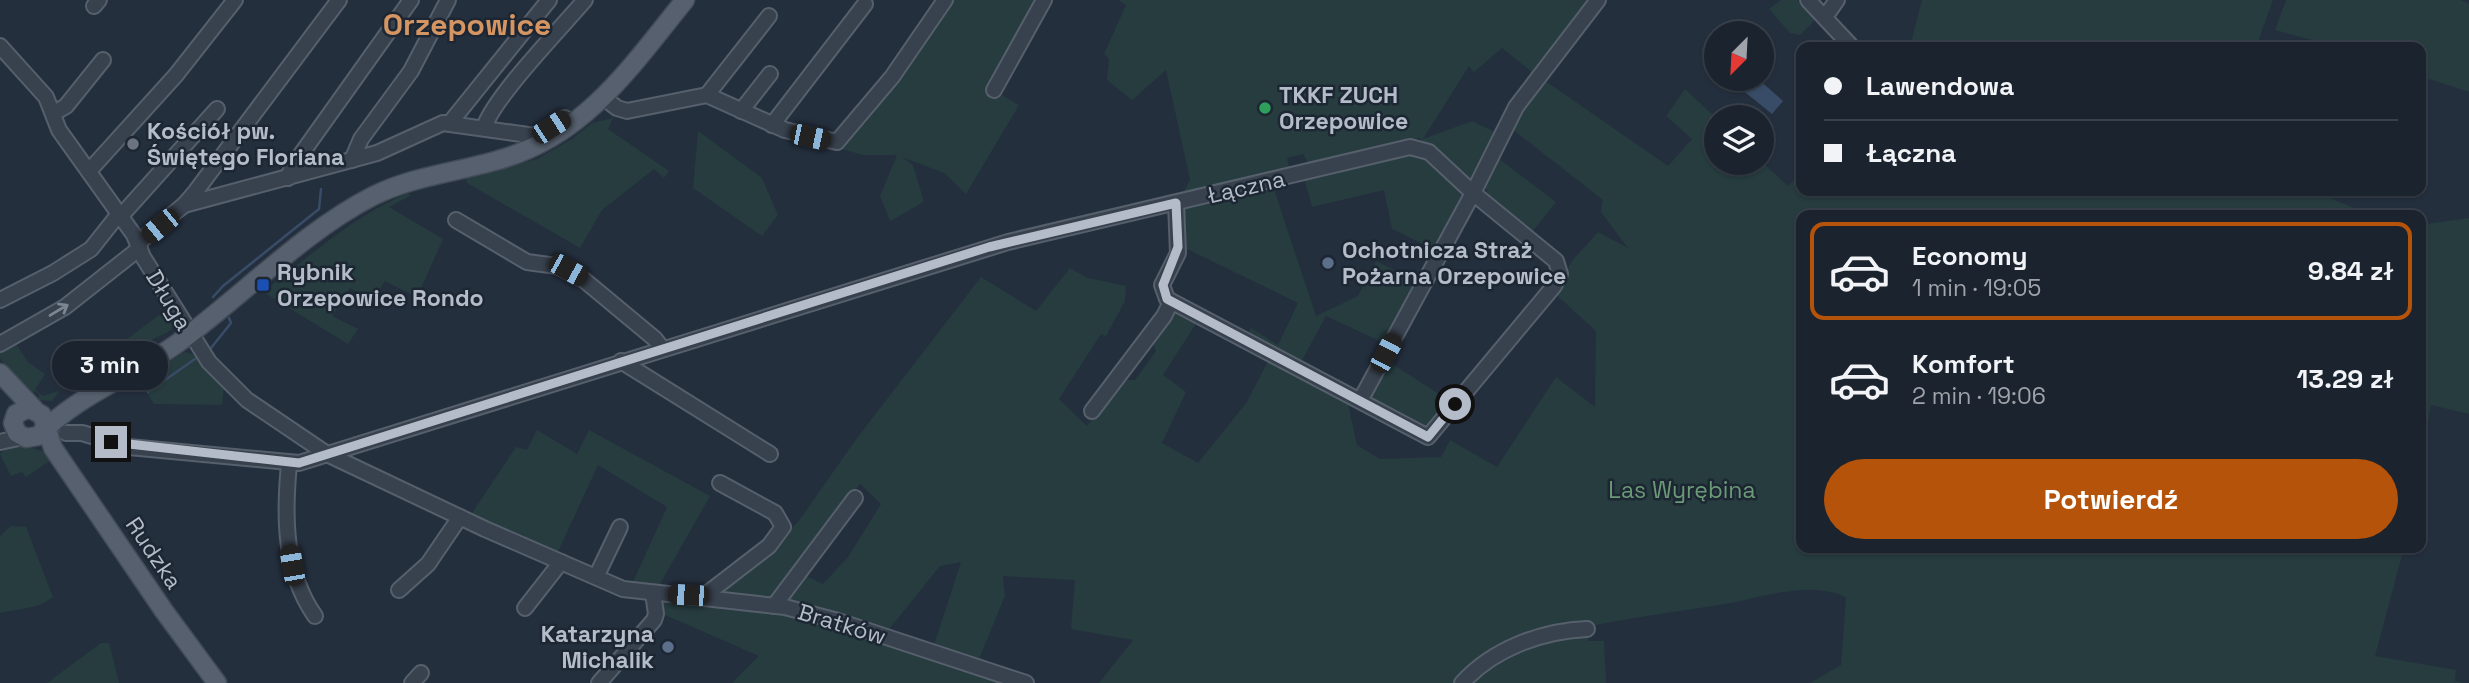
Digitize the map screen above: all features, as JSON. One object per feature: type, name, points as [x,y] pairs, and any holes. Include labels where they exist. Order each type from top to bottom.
[{"type":"main road","points":[[28,423],[134,371],[190,334],[334,221],[366,200],[417,179],[498,160],[538,146],[578,122],[604,97],[685,0]]},
{"type":"main road","name":"Rudzka","points":[[0,373],[11,387],[28,423],[53,448],[164,611],[217,683]]},
{"type":"street","points":[[89,171],[176,75],[235,0]]},
{"type":"street","points":[[0,344],[74,301],[184,205],[339,0]]},
{"type":"street","points":[[288,178],[292,167],[411,0]]},
{"type":"street","points":[[352,160],[361,139],[411,71],[448,0]]},
{"type":"street","points":[[450,123],[549,0]]},
{"type":"street","points":[[484,128],[487,118],[501,100],[585,0]]},
{"type":"street","points":[[604,97],[617,108],[627,111],[707,95],[779,127],[837,142],[892,77],[945,0]]},
{"type":"street","points":[[994,90],[1044,0]]},
{"type":"street","points":[[1361,399],[1473,193],[1516,107],[1598,0]]},
{"type":"street","points":[[1808,0],[1848,42]]},
{"type":"street","points":[[1825,17],[1837,0]]},
{"type":"street","points":[[779,127],[865,4]]},
{"type":"street","points":[[707,95],[769,16]]},
{"type":"street","name":"Długa","points":[[0,46],[46,97],[59,130],[139,246],[209,362],[239,394],[327,454]]},
{"type":"street","points":[[54,113],[66,106],[103,60]]},
{"type":"street","points":[[741,111],[770,74]]},
{"type":"street","points":[[0,300],[53,273],[91,249],[217,108]]},
{"type":"street","points":[[184,205],[377,153],[436,125],[450,123],[536,136],[565,118]]},
{"type":"street","name":"Łączna","points":[[66,433],[86,434],[129,447],[289,464],[1008,242],[1415,147],[1429,152],[1473,193]]},
{"type":"street","points":[[1176,203],[1178,253],[1162,289],[1171,302],[1361,399],[1428,437],[1557,282],[1560,270],[1553,256],[1473,193]]},
{"type":"street","points":[[456,220],[527,262],[557,266],[584,279],[663,348]]},
{"type":"street","points":[[1092,411],[1164,316],[1171,302]]},
{"type":"street","points":[[621,361],[770,454]]},
{"type":"street","points":[[0,440],[28,423]]},
{"type":"street","name":"Bratków","points":[[327,454],[460,517],[623,589],[775,606],[838,621],[1026,683]]},
{"type":"street","points":[[289,464],[287,521],[292,565],[299,590],[315,616]]},
{"type":"street","points":[[704,596],[769,547],[783,527],[775,513],[720,483]]},
{"type":"street","points":[[775,606],[855,498]]},
{"type":"street","points":[[399,590],[428,564],[460,517]]},
{"type":"street","points":[[596,578],[620,527]]},
{"type":"street","points":[[526,608],[561,562]]},
{"type":"street","points":[[599,683],[654,620],[656,614],[653,593]]},
{"type":"street","points":[[1462,683],[1485,661],[1509,648],[1557,634],[1587,629]]},
{"type":"green space","points":[[949,0],[1040,0],[993,90],[1019,105],[966,194],[944,173],[902,157],[913,165],[924,202],[890,221],[880,196],[897,155],[863,155],[835,147]]},
{"type":"green space","points":[[1118,0],[1590,0],[1532,72],[1502,48],[1474,72],[1469,66],[1423,139],[1472,121],[1497,133],[1477,177],[1469,181],[1419,138],[1311,168],[1303,154],[1287,158],[1290,172],[1182,195],[1190,180],[1166,70],[1132,100],[1107,80],[1109,59],[1104,54],[1126,5]]},
{"type":"green space","points":[[1781,0],[1797,0],[1817,18],[1800,35],[1790,33],[1769,9]]},
{"type":"green space","points":[[1922,0],[2273,0],[2258,42],[1911,42]]},
{"type":"green space","points":[[2286,0],[2461,0],[2469,4],[2469,92],[2426,78],[2426,42],[2319,42],[2275,30]]},
{"type":"green space","name":"Las Wyrębina","points":[[1544,80],[1668,166],[1692,139],[1666,116],[1685,89],[1704,107],[1704,175],[1774,173],[1788,186],[1796,178],[1796,196],[2325,196],[2359,210],[1796,210],[1796,553],[2403,553],[2375,656],[2456,670],[2455,681],[2464,683],[1810,683],[1841,665],[1846,597],[1831,592],[1799,590],[1591,626],[1584,622],[1529,634],[1491,649],[1456,683],[1099,683],[1133,640],[1071,629],[1075,580],[1003,576],[1005,596],[977,664],[933,648],[961,562],[940,566],[886,633],[779,603],[800,573],[823,584],[848,557],[881,504],[860,484],[773,601],[722,594],[798,522],[857,438],[981,277],[1036,311],[1070,268],[1088,278],[1126,286],[1125,301],[1106,336],[1101,334],[1059,399],[1087,426],[1122,380],[1135,380],[1156,351],[1151,339],[1172,310],[1197,322],[1163,375],[1186,392],[1162,443],[1198,463],[1247,402],[1268,361],[1303,376],[1348,404],[1357,445],[1380,459],[1441,457],[1450,440],[1497,467],[1556,377],[1595,407],[1596,331],[1554,293],[1572,261],[1598,232],[1628,248],[1601,212],[1603,200],[1512,129],[1517,116]]},
{"type":"green space","points":[[613,118],[608,129],[669,171],[664,178],[654,169],[602,210],[580,248],[467,183],[466,178],[537,159],[572,139],[592,123]]},
{"type":"green space","points":[[698,131],[762,178],[778,215],[762,236],[693,188]]},
{"type":"green space","points":[[1417,154],[1426,158],[1462,192],[1462,198],[1434,249],[1392,229],[1384,190],[1312,207],[1304,178],[1394,156]]},
{"type":"green space","points":[[1499,159],[1556,202],[1533,231],[1504,211],[1487,191],[1488,178]]},
{"type":"green space","points":[[1273,186],[1316,316],[1358,296],[1376,261],[1418,282],[1384,343],[1326,316],[1301,362],[1248,334],[1251,328],[1278,345],[1298,303],[1185,248],[1178,205]]},
{"type":"green space","points":[[408,193],[410,196],[389,207],[443,239],[417,297],[385,281],[372,301],[350,288],[332,316],[358,329],[348,344],[263,292],[350,225]]},
{"type":"green space","points":[[2469,218],[2469,414],[2431,405],[2426,434],[2426,224]]},
{"type":"green space","points":[[167,309],[173,318],[172,329],[122,354],[97,376],[68,390],[65,386]]},
{"type":"green space","points":[[14,341],[28,362],[45,374],[35,390],[43,396],[59,391],[52,401],[38,400],[39,394],[34,391],[30,396],[0,358],[0,349]]},
{"type":"green space","points":[[185,352],[193,354],[224,385],[222,405],[154,404],[139,380]]},
{"type":"green space","points":[[1389,362],[1450,401],[1428,426],[1413,423],[1376,403],[1371,390]]},
{"type":"green space","points":[[537,430],[577,454],[589,430],[710,496],[660,584],[674,590],[632,584],[667,507],[598,465],[557,554],[470,516],[516,447],[527,450]]},
{"type":"green space","points":[[22,445],[42,451],[51,460],[26,477],[22,472],[11,476],[0,454],[10,446]]},
{"type":"green space","points":[[11,526],[26,527],[53,597],[34,606],[0,613],[0,536]]},
{"type":"green space","points":[[657,596],[709,601],[813,618],[995,678],[1000,683],[732,683],[759,656],[665,615]]},
{"type":"green space","points":[[1590,632],[1588,641],[1604,641],[1606,683],[1466,683],[1517,648]]},
{"type":"green space","points":[[101,643],[109,643],[119,683],[47,683]]},
{"type":"water","points":[[1744,91],[1772,91],[1783,101],[1774,112],[1774,105],[1761,105]]},
{"type":"waterway","points":[[213,297],[319,209],[321,189]]},
{"type":"waterway","points":[[211,348],[231,323],[229,318]]},
{"type":"waterway","points":[[148,392],[195,359]]},
{"type":"place","name":"TKKF ZUCH Orzepowice","points":[[1265,108]]},
{"type":"place","name":"Kościół pw. Świętego Floriana","points":[[133,144]]},
{"type":"place","name":"Ochotnicza Straż Pożarna Orzepowice","points":[[1328,263]]},
{"type":"place","name":"Rybnik Orzepowice Rondo","points":[[263,285]]},
{"type":"place","name":"Katarzyna Michalik","points":[[668,647]]},
{"type":"district","name":"Orzepowice","points":[[467,24]]},
{"type":"route","points":[[111,442],[129,447],[299,463],[989,247],[1176,203],[1178,253],[1163,285],[1167,299],[1361,399],[1428,437],[1455,404]]}]
